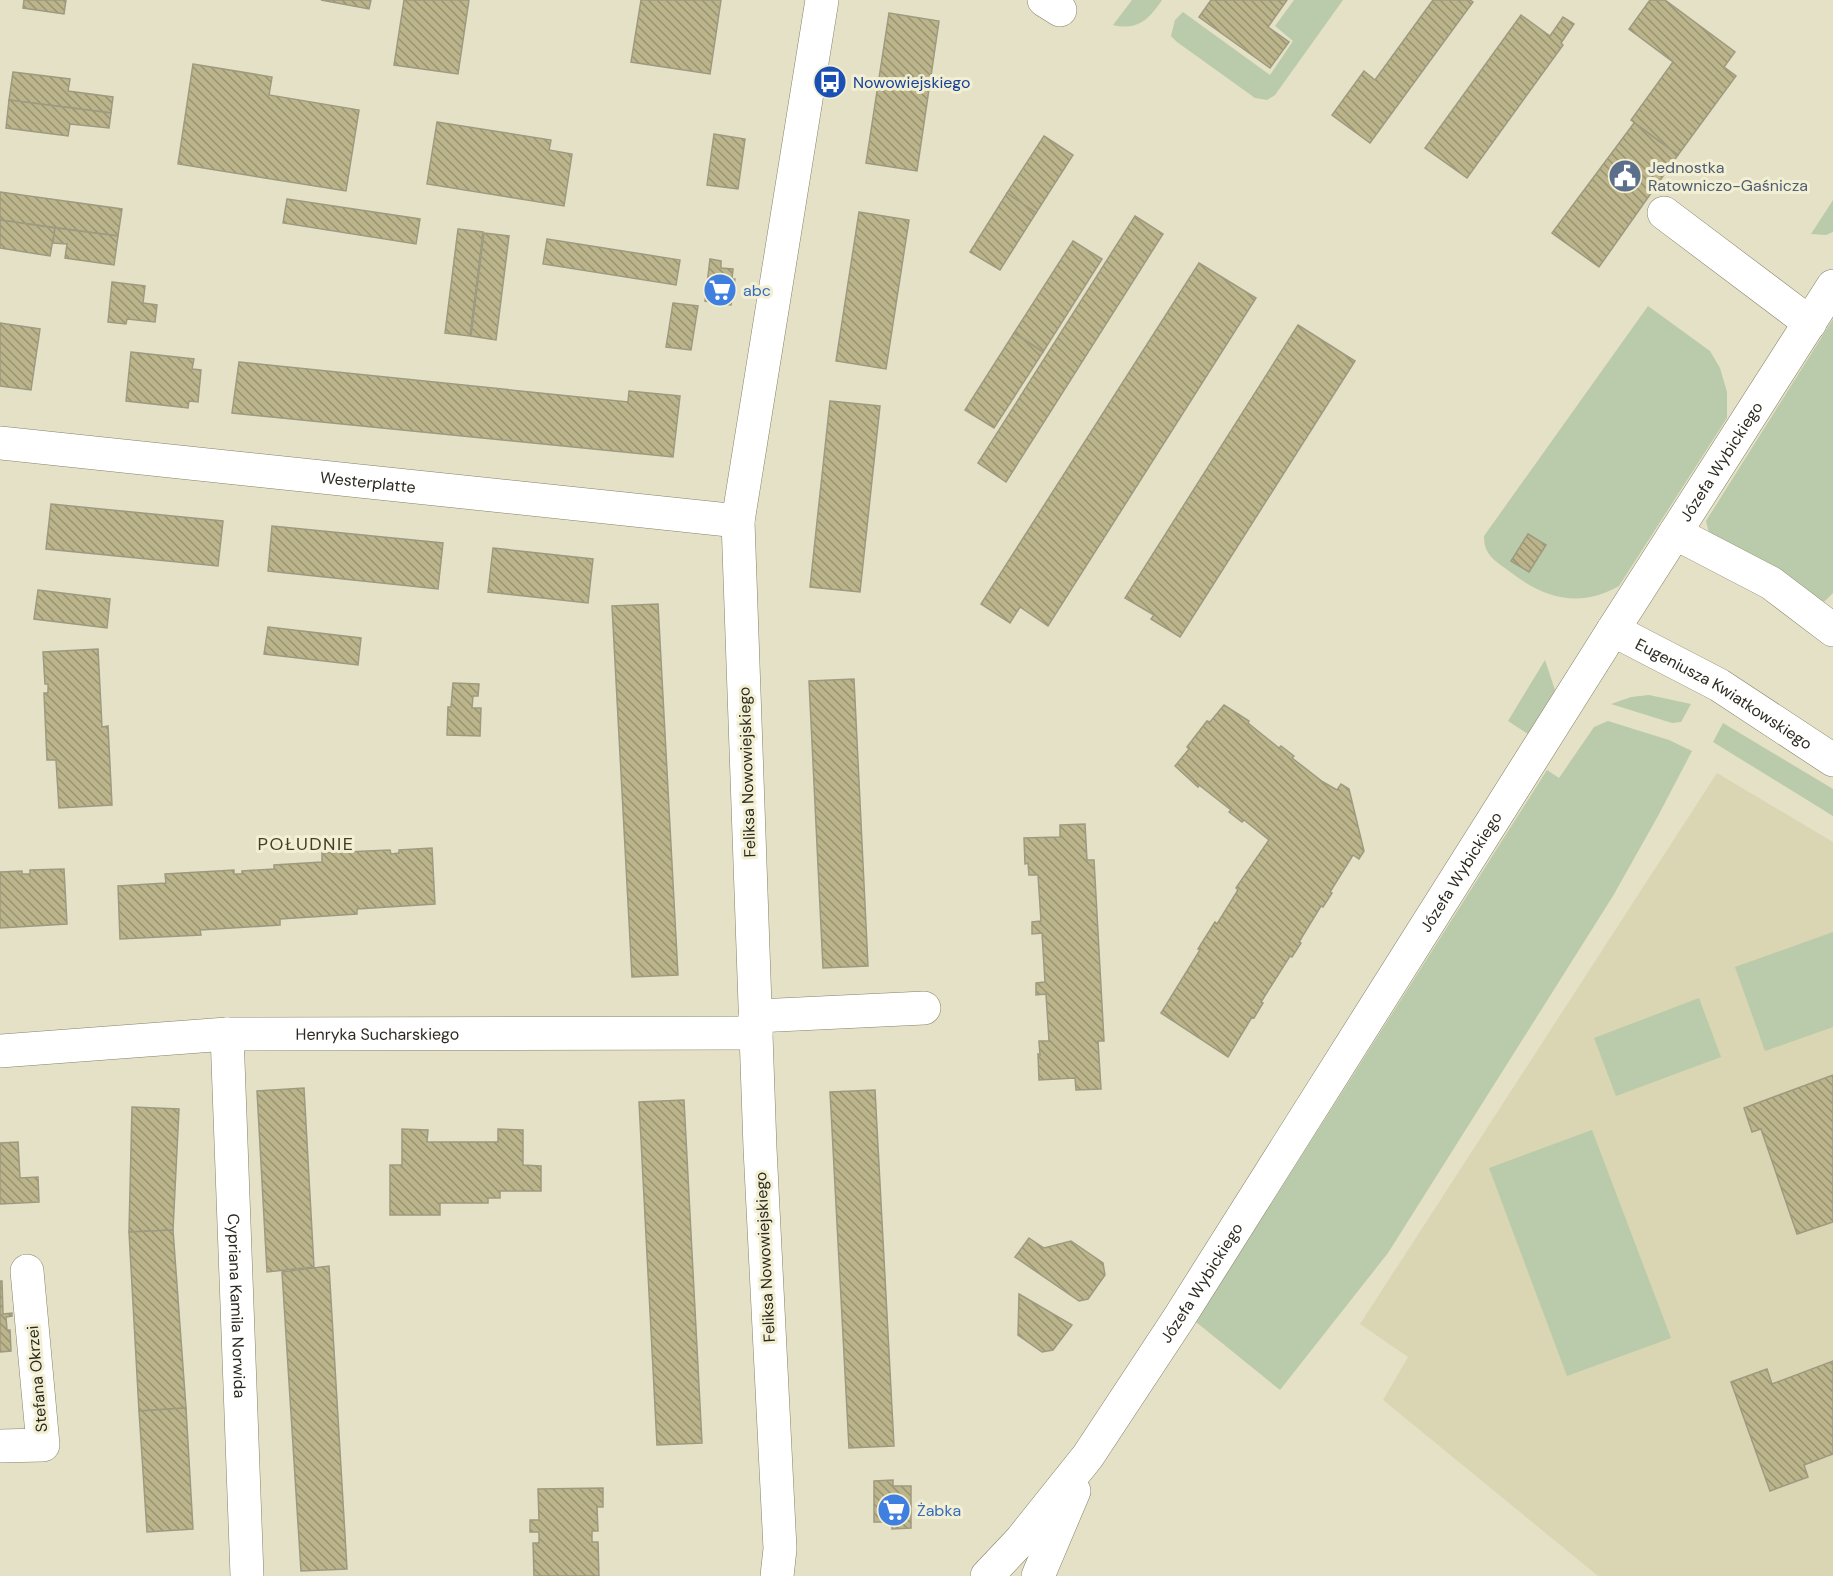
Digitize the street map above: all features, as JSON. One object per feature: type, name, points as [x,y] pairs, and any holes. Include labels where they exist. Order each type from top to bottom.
[{"type":"street","name":"Feliksa Nowowiejskiego","points":[[783,1567],[755,1025],[738,521],[822,0]]},
{"type":"street","points":[[1664,213],[1810,323]]},
{"type":"street","name":"Józefa Wybickiego","points":[[987,1576],[1021,1540],[1088,1456],[1179,1318],[1833,286]]},
{"type":"street","name":"Westerplatte","points":[[0,443],[738,521]]},
{"type":"street","points":[[1675,533],[1771,583],[1833,630]]},
{"type":"street","name":"Eugeniusza Kwiatkowskiego","points":[[1613,630],[1719,685],[1833,760]]},
{"type":"street","name":"Henryka Sucharskiego","points":[[0,1051],[227,1034],[755,1025],[924,1008]]},
{"type":"street","name":"Cypriana Kamila Norwida","points":[[227,1034],[247,1576]]},
{"type":"street","name":"Stefana Okrzei","points":[[0,1446],[43,1444],[27,1271]]},
{"type":"street","name":"Józefa Wybickiego","points":[[1038,1576],[1088,1456]]},
{"type":"shaded area","points":[[1717,773],[1833,842],[1833,1576],[1598,1576],[1383,1400],[1408,1357],[1360,1324]]},
{"type":"green space","points":[[1132,0],[1162,0],[1142,22],[1129,26],[1113,25]]},
{"type":"green space","points":[[1294,0],[1343,0],[1275,95],[1267,100],[1255,98],[1171,36],[1175,20],[1183,12],[1270,75],[1293,41],[1275,26]]},
{"type":"green space","points":[[1833,200],[1833,232],[1826,235],[1811,234]]},
{"type":"green space","points":[[1648,306],[1710,351],[1720,368],[1727,392],[1727,418],[1619,586],[1590,597],[1562,597],[1548,594],[1522,580],[1494,560],[1488,553],[1484,536]]},
{"type":"green space","points":[[1833,319],[1833,593],[1825,601],[1817,604],[1709,533],[1706,521]]},
{"type":"green space","points":[[1545,660],[1555,690],[1528,734],[1508,721]]},
{"type":"green space","points":[[1649,695],[1691,704],[1681,722],[1672,723],[1611,704],[1631,697]]},
{"type":"green space","points":[[1608,721],[1669,740],[1692,751],[1613,896],[1388,1253],[1280,1390],[1196,1322],[1547,770],[1559,778],[1594,727]]},
{"type":"green space","points":[[1723,723],[1833,789],[1833,816],[1713,742]]},
{"type":"green space","points":[[1833,932],[1833,1027],[1765,1051],[1735,967]]},
{"type":"green space","points":[[1699,998],[1721,1057],[1616,1096],[1594,1038]]},
{"type":"green space","points":[[1592,1130],[1671,1338],[1567,1376],[1489,1168]]},
{"type":"building","points":[[24,0],[66,0],[64,14],[23,8]]},
{"type":"building","points":[[321,0],[371,0],[369,9]]},
{"type":"building","points":[[404,0],[469,0],[458,74],[394,65]]},
{"type":"building","points":[[641,0],[721,0],[710,74],[631,62]]},
{"type":"building","points":[[1211,0],[1287,0],[1268,27],[1289,42],[1270,68],[1199,17]]},
{"type":"building","points":[[1433,0],[1470,0],[1473,2],[1370,143],[1332,115],[1364,71],[1375,80]]},
{"type":"building","points":[[1650,0],[1665,0],[1735,52],[1724,67],[1736,76],[1678,155],[1631,120],[1673,62],[1629,29]]},
{"type":"building","points":[[889,13],[939,21],[917,171],[866,163]]},
{"type":"building","points":[[1521,15],[1550,36],[1563,17],[1574,24],[1561,43],[1563,45],[1467,178],[1425,148]]},
{"type":"building","points":[[193,64],[272,77],[269,95],[359,110],[346,191],[178,164]]},
{"type":"building","points":[[13,72],[70,79],[68,91],[113,97],[111,113],[9,100]]},
{"type":"building","points":[[9,100],[111,113],[109,128],[70,124],[68,136],[6,128]]},
{"type":"building","points":[[437,122],[551,140],[549,150],[572,154],[564,206],[427,184]]},
{"type":"building","points":[[1634,123],[1678,155],[1599,267],[1552,233]]},
{"type":"building","points":[[714,134],[745,139],[738,189],[707,185]]},
{"type":"building","points":[[1044,136],[1073,155],[1036,213],[1007,193]]},
{"type":"building","points":[[0,192],[122,209],[118,236],[0,220]]},
{"type":"building","points":[[1007,193],[1036,213],[1000,270],[970,252]]},
{"type":"building","points":[[287,199],[420,219],[416,244],[283,223]]},
{"type":"building","points":[[859,212],[909,220],[886,369],[836,361]]},
{"type":"building","points":[[1135,216],[1163,234],[1006,482],[978,463]]},
{"type":"building","points":[[0,220],[55,228],[50,256],[0,248]]},
{"type":"building","points":[[55,228],[118,236],[114,265],[65,258],[67,244],[53,243]]},
{"type":"building","points":[[458,229],[483,232],[470,336],[445,333]]},
{"type":"building","points":[[484,233],[509,236],[496,340],[471,336]]},
{"type":"building","points":[[547,239],[680,260],[676,285],[543,264]]},
{"type":"building","points":[[1073,241],[1102,259],[1043,352],[1014,333]]},
{"type":"building","name":"abc","points":[[710,259],[721,261],[721,268],[733,269],[732,279],[735,279],[731,305],[705,301]]},
{"type":"building","points":[[1199,263],[1256,298],[1048,626],[1020,607],[1010,623],[981,604]]},
{"type":"building","points":[[112,282],[145,286],[143,303],[157,305],[155,322],[127,319],[126,324],[108,322]]},
{"type":"building","points":[[673,303],[698,306],[691,350],[666,347]]},
{"type":"building","points":[[0,323],[40,329],[31,390],[0,386]]},
{"type":"building","points":[[1298,325],[1355,361],[1180,637],[1151,619],[1154,615],[1125,598]]},
{"type":"building","points":[[1014,333],[1043,352],[994,428],[965,410]]},
{"type":"building","points":[[131,352],[194,359],[192,369],[201,370],[198,402],[189,401],[188,408],[126,401]]},
{"type":"building","points":[[239,362],[628,402],[629,391],[680,396],[673,457],[232,413]]},
{"type":"building","points":[[830,401],[880,406],[860,592],[810,587]]},
{"type":"building","points":[[51,504],[223,521],[218,566],[46,549]]},
{"type":"building","points":[[272,526],[443,543],[438,589],[268,571]]},
{"type":"building","points":[[1528,534],[1546,545],[1529,572],[1511,561]]},
{"type":"building","points":[[493,548],[593,559],[588,603],[488,592]]},
{"type":"building","points":[[38,590],[110,599],[107,628],[34,619]]},
{"type":"building","points":[[658,604],[678,975],[632,977],[612,606]]},
{"type":"building","points":[[268,627],[361,638],[358,665],[264,654]]},
{"type":"building","points":[[98,649],[102,727],[108,726],[112,805],[59,808],[56,760],[47,760],[44,693],[48,693],[48,684],[45,684],[43,652]]},
{"type":"building","points":[[854,679],[868,966],[823,968],[809,681]]},
{"type":"building","points":[[453,683],[479,684],[478,696],[473,696],[472,708],[481,708],[480,736],[447,735],[448,707],[451,707]]},
{"type":"building","points":[[1224,705],[1249,721],[1248,723],[1279,748],[1281,746],[1294,756],[1292,758],[1323,782],[1337,790],[1341,784],[1349,789],[1364,851],[1359,859],[1353,855],[1330,892],[1332,893],[1323,907],[1321,906],[1299,942],[1301,943],[1292,957],[1290,956],[1228,1057],[1161,1013],[1200,950],[1198,949],[1238,890],[1236,888],[1269,840],[1244,820],[1242,822],[1229,812],[1231,810],[1199,785],[1198,787],[1175,766],[1207,721],[1210,722]]},
{"type":"building","points":[[1085,824],[1087,860],[1094,860],[1104,1041],[1098,1041],[1101,1089],[1076,1090],[1075,1078],[1039,1080],[1039,1041],[1049,1041],[1046,994],[1036,995],[1036,983],[1045,982],[1042,933],[1032,934],[1032,922],[1041,921],[1038,875],[1029,875],[1028,863],[1025,864],[1024,838],[1060,837],[1060,825]]},
{"type":"building","points":[[432,848],[435,904],[357,909],[357,914],[280,919],[280,925],[200,930],[201,935],[120,939],[118,886],[166,883],[165,874],[234,870],[234,874],[242,874],[242,871],[274,869],[274,865],[322,862],[322,853],[390,850],[391,854],[399,853],[399,850]]},
{"type":"building","points":[[64,869],[67,924],[0,928],[0,872],[22,871],[22,874],[30,874],[30,870]]},
{"type":"building","points":[[1833,1075],[1833,1222],[1797,1234],[1761,1129],[1752,1132],[1744,1108]]},
{"type":"building","points":[[304,1088],[314,1267],[267,1272],[257,1091]]},
{"type":"building","points":[[875,1090],[894,1446],[849,1448],[830,1092]]},
{"type":"building","points":[[684,1100],[702,1443],[657,1445],[639,1102]]},
{"type":"building","points":[[132,1107],[179,1109],[173,1230],[129,1232]]},
{"type":"building","points":[[402,1129],[428,1130],[427,1142],[498,1142],[498,1129],[523,1130],[523,1165],[541,1166],[541,1191],[500,1191],[500,1198],[488,1198],[488,1203],[440,1203],[440,1215],[390,1215],[390,1165],[402,1165]]},
{"type":"building","points":[[18,1142],[20,1178],[38,1177],[39,1202],[0,1204],[0,1143]]},
{"type":"building","points":[[173,1230],[186,1408],[139,1411],[129,1232]]},
{"type":"building","points":[[1029,1238],[1044,1248],[1071,1241],[1103,1263],[1105,1275],[1088,1299],[1079,1301],[1015,1257]]},
{"type":"building","points":[[329,1266],[347,1569],[301,1571],[282,1272]]},
{"type":"building","points":[[0,1281],[2,1281],[3,1314],[12,1313],[12,1316],[6,1317],[7,1330],[10,1330],[11,1351],[0,1352]]},
{"type":"building","points":[[1019,1294],[1072,1325],[1053,1350],[1042,1352],[1018,1335]]},
{"type":"building","points":[[1833,1361],[1833,1454],[1804,1465],[1808,1477],[1770,1491],[1731,1382],[1767,1369],[1772,1384]]},
{"type":"building","points":[[186,1408],[193,1529],[147,1532],[139,1411]]},
{"type":"building","points":[[893,1480],[893,1486],[911,1486],[911,1528],[892,1529],[892,1522],[874,1522],[874,1481]]},
{"type":"building","points":[[603,1488],[603,1507],[597,1507],[598,1531],[592,1531],[592,1542],[598,1542],[599,1576],[534,1576],[533,1543],[539,1543],[539,1532],[530,1532],[530,1520],[539,1520],[538,1489]]},
{"type":"place","name":"Nowowiejskiego","points":[[830,82]]},
{"type":"place","name":"Jednostka Ratowniczo-Gaśnicza","points":[[1625,176]]},
{"type":"place","name":"abc","points":[[720,290]]},
{"type":"place","name":"Żabka","points":[[894,1510]]},
{"type":"district","name":"POŁUDNIE","points":[[306,844]]}]
